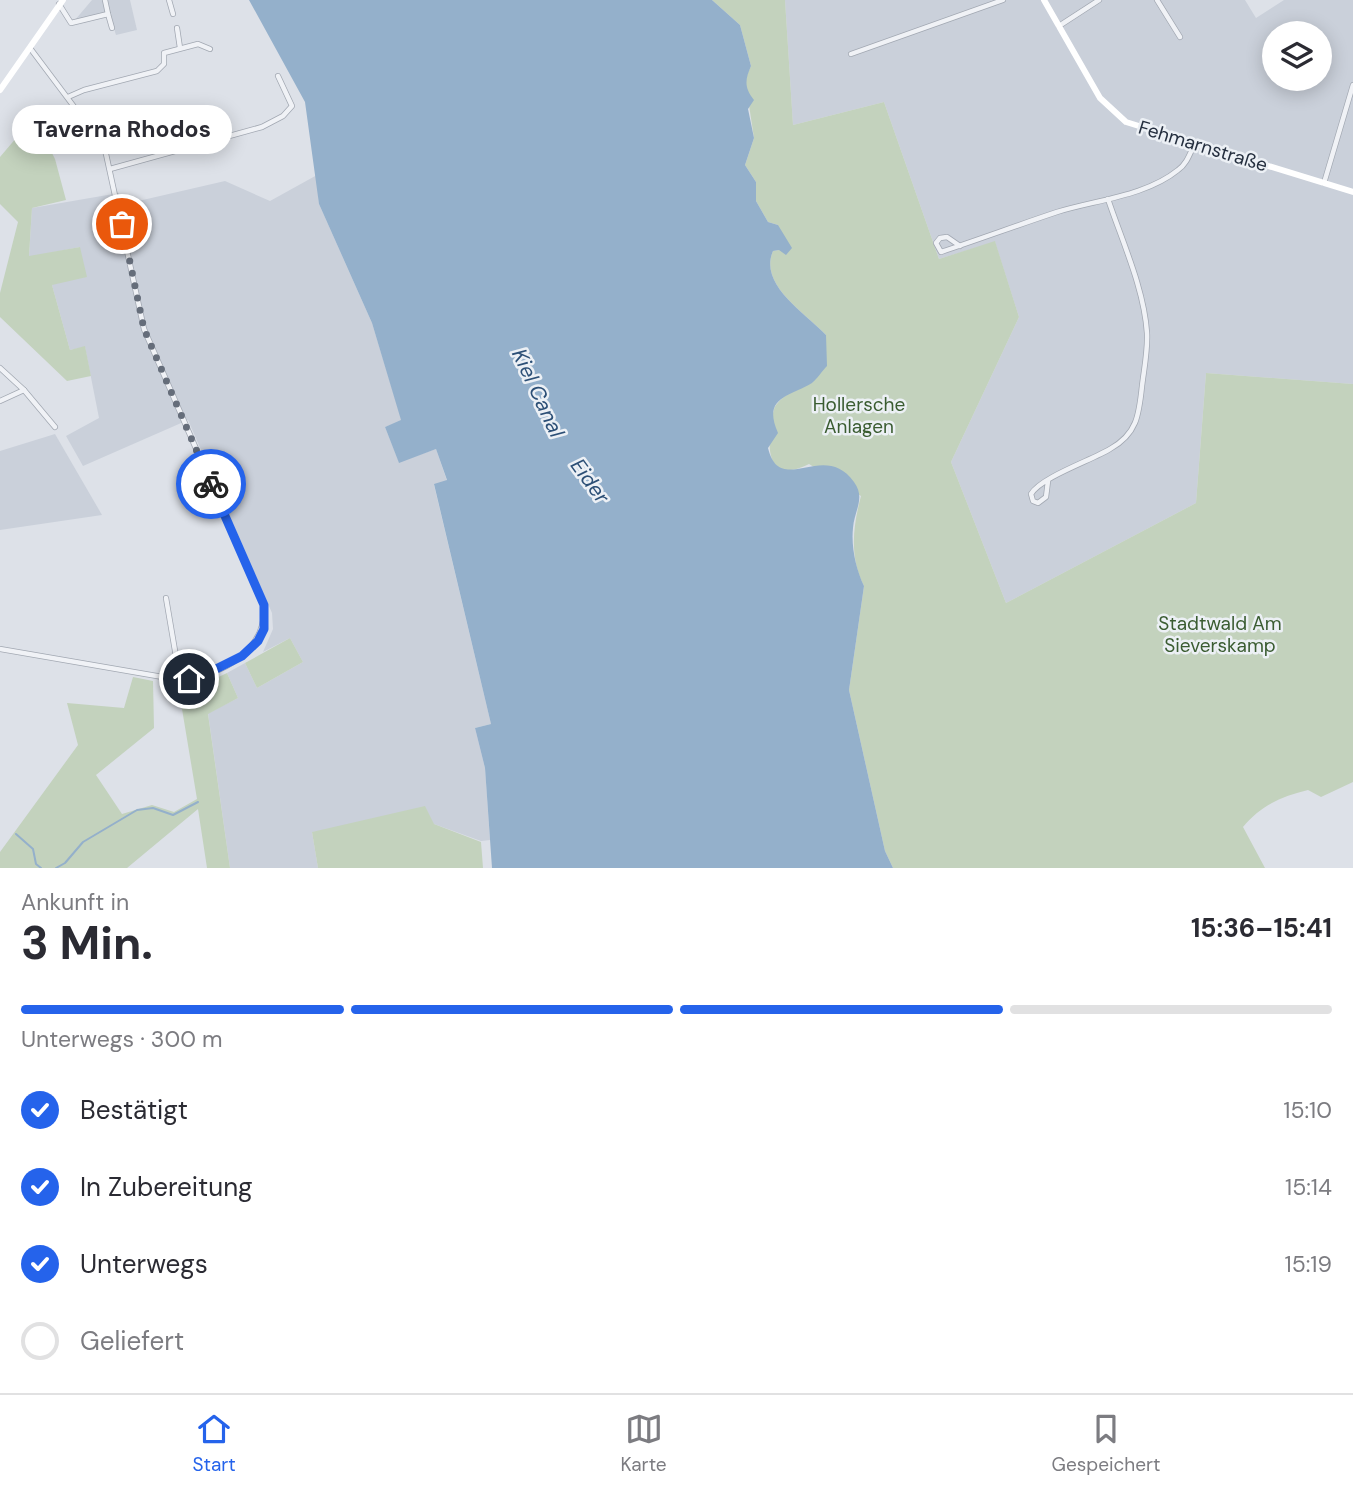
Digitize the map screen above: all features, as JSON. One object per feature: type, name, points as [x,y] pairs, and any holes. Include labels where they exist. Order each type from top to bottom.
[{"type":"street","points":[[105,0],[112,27]]},
{"type":"street","points":[[169,0],[173,14]]},
{"type":"street","points":[[851,54],[1003,0]]},
{"type":"street","name":"Fehmarnstraße","points":[[1044,0],[1100,98],[1113,112],[1132,124],[1353,192]]},
{"type":"street","points":[[1059,26],[1099,0]]},
{"type":"street","points":[[1157,0],[1180,37]]},
{"type":"street","points":[[61,2],[71,23],[108,14]]},
{"type":"street","points":[[0,90],[61,2]]},
{"type":"street","points":[[177,28],[180,48]]},
{"type":"street","points":[[68,97],[84,90],[157,71],[163,64],[164,52],[198,44],[210,49]]},
{"type":"street","points":[[0,649],[180,680],[198,678],[251,649],[264,629],[264,605],[144,329],[110,169],[99,140],[30,48]]},
{"type":"street","points":[[0,73],[10,76]]},
{"type":"street","points":[[110,169],[262,127],[277,120],[292,106],[278,76]]},
{"type":"street","points":[[1324,183],[1353,85]]},
{"type":"street","points":[[99,140],[114,128],[161,117]]},
{"type":"street","points":[[960,246],[947,237],[936,243],[941,252],[960,246],[1058,212],[1158,182],[1179,170],[1195,144]]},
{"type":"street","points":[[1048,481],[1046,497],[1038,503],[1031,494],[1034,489],[1048,481],[1111,449],[1130,435],[1138,419],[1147,336],[1145,315],[1108,199]]},
{"type":"street","points":[[0,369],[24,390],[55,427]]},
{"type":"street","points":[[0,401],[24,390]]},
{"type":"street","points":[[166,598],[180,680]]},
{"type":"shaded area","points":[[92,0],[130,0],[137,30],[116,35],[109,13],[75,20]]},
{"type":"shaded area","points":[[785,0],[1245,0],[1256,18],[1284,0],[1353,0],[1353,384],[1206,373],[1196,503],[1006,603],[951,462],[1019,317],[995,242],[939,259],[884,102],[793,125]]},
{"type":"shaded area","points":[[317,175],[319,204],[372,323],[402,421],[385,427],[399,462],[436,449],[447,481],[434,485],[491,724],[475,728],[485,768],[490,840],[481,841],[434,824],[312,832],[318,868],[230,868],[208,713],[238,698],[227,673],[245,663],[257,688],[303,662],[290,638],[263,652],[273,629],[272,613],[188,420],[83,466],[66,436],[99,418],[85,347],[70,350],[52,285],[80,247],[29,257],[32,208],[119,193],[121,205],[225,181],[270,201]]},
{"type":"shaded area","points":[[55,434],[102,515],[0,530],[0,451]]},
{"type":"green space","points":[[712,0],[785,0],[793,125],[884,102],[939,259],[995,241],[1019,317],[951,462],[1006,603],[1196,503],[1206,373],[1353,384],[1353,782],[1321,797],[1308,790],[1289,795],[1264,808],[1250,820],[1243,827],[1265,868],[893,868],[885,851],[849,690],[864,586],[854,553],[856,519],[861,496],[809,464],[787,470],[775,464],[771,457],[770,438],[775,407],[788,394],[813,382],[826,335],[787,298],[772,276],[770,264],[773,251],[779,250],[778,225],[768,222],[756,201],[756,182],[745,165],[754,138],[745,79],[751,66],[740,25]]},
{"type":"green space","points":[[34,117],[55,159],[66,200],[32,208],[29,256],[80,247],[87,277],[52,285],[70,350],[85,346],[91,376],[67,381],[0,317],[0,293],[18,222],[0,204],[0,157]]},
{"type":"green space","points":[[290,638],[303,662],[257,688],[245,663]]},
{"type":"green space","points":[[227,673],[238,698],[208,714],[230,868],[207,868],[198,809],[127,868],[0,868],[0,852],[78,745],[67,703],[124,708],[133,677],[153,681],[154,728],[96,775],[122,814],[152,805],[174,812],[197,799],[178,685],[197,687]]},
{"type":"green space","points":[[425,806],[434,824],[481,842],[483,868],[318,868],[312,832]]},
{"type":"water","points":[[249,0],[712,0],[740,25],[751,66],[747,87],[754,100],[748,109],[754,138],[745,165],[756,182],[756,201],[768,222],[778,225],[792,248],[786,255],[779,250],[773,251],[770,264],[772,276],[787,298],[826,335],[827,366],[812,383],[787,395],[776,405],[773,412],[778,433],[768,448],[774,462],[782,468],[830,466],[842,470],[854,482],[859,494],[853,543],[856,565],[864,586],[849,690],[885,851],[893,868],[492,868],[485,768],[475,728],[491,724],[434,484],[447,480],[436,449],[399,463],[385,427],[401,420],[372,323],[319,204],[305,102]]},
{"type":"waterway","points":[[56,868],[65,863],[83,842],[137,810],[153,808],[173,815],[198,802]]},
{"type":"waterway","points":[[16,834],[33,849],[36,864],[41,868]]},
{"type":"way so far","points":[[122,224],[144,329],[211,484]]},
{"type":"place","name":"Taverna Rhodos","points":[[122,224]]},
{"type":"route","points":[[189,679],[198,678],[242,656],[258,641],[264,629],[264,605],[211,484]]},
{"type":"water label","name":"Kiel Canal","points":[[538,393]]},
{"type":"water label","name":"Eider","points":[[590,481]]},
{"type":"park label","name":"Hollersche Anlagen","points":[[859,415]]},
{"type":"park label","name":"Stadtwald Am Sieverskamp","points":[[1220,634]]}]
